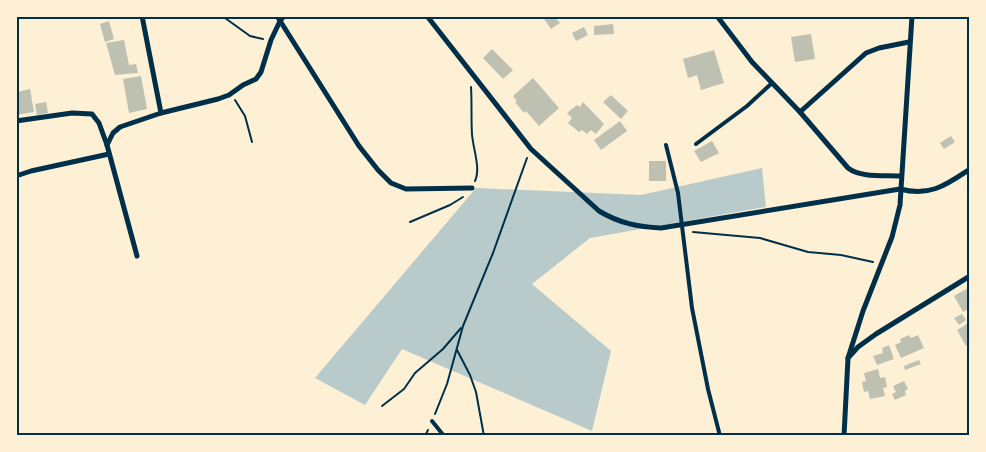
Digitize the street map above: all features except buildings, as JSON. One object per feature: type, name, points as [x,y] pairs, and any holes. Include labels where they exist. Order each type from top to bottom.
[{"type":"street","points":[[142,16],[161,113]]},
{"type":"street","points":[[278,18],[284,16]]},
{"type":"street","points":[[427,16],[531,148],[583,197],[612,219],[644,227],[683,229],[756,212],[900,189],[912,192],[925,192],[938,188],[970,169]]},
{"type":"street","points":[[717,16],[728,32],[772,83],[853,172],[900,176]]},
{"type":"street","points":[[844,436],[848,358],[863,311],[892,237],[900,205],[900,176],[912,16]]},
{"type":"street","points":[[106,145],[113,133],[120,127],[161,113],[229,95],[256,79],[260,76],[278,18]]},
{"type":"street","points":[[278,18],[359,146],[378,170],[392,183],[406,189],[472,188]]},
{"type":"street","points":[[800,112],[866,53],[879,48],[909,42]]},
{"type":"street","points":[[16,121],[72,113],[92,114],[99,123],[109,154],[137,256]]},
{"type":"street","points":[[16,176],[109,154]]},
{"type":"street","points":[[848,358],[876,334],[970,276]]},
{"type":"lane","points":[[696,144],[747,106],[772,83]]},
{"type":"lane","points":[[666,145],[673,167],[683,229],[692,308],[708,389],[720,436]]},
{"type":"lane","points":[[432,421],[444,436]]},
{"type":"path","points":[[225,18],[250,36],[271,40]]},
{"type":"path","points":[[410,222],[450,205],[472,188],[476,177],[476,166],[472,132],[470,72]]},
{"type":"path","points":[[229,95],[235,100],[246,116],[252,142]]},
{"type":"path","points":[[425,436],[444,395],[463,326],[493,253],[531,148]]},
{"type":"path","points":[[683,229],[760,238],[808,252],[841,255],[882,264]]},
{"type":"path","points":[[382,406],[404,389],[415,374],[443,349],[463,326]]},
{"type":"path","points":[[456,350],[470,375],[476,392],[484,436]]},
{"type":"shaded area","points":[[762,168],[766,207],[590,238],[532,284],[611,351],[592,431],[402,349],[365,405],[315,378],[476,188],[641,195]]}]
